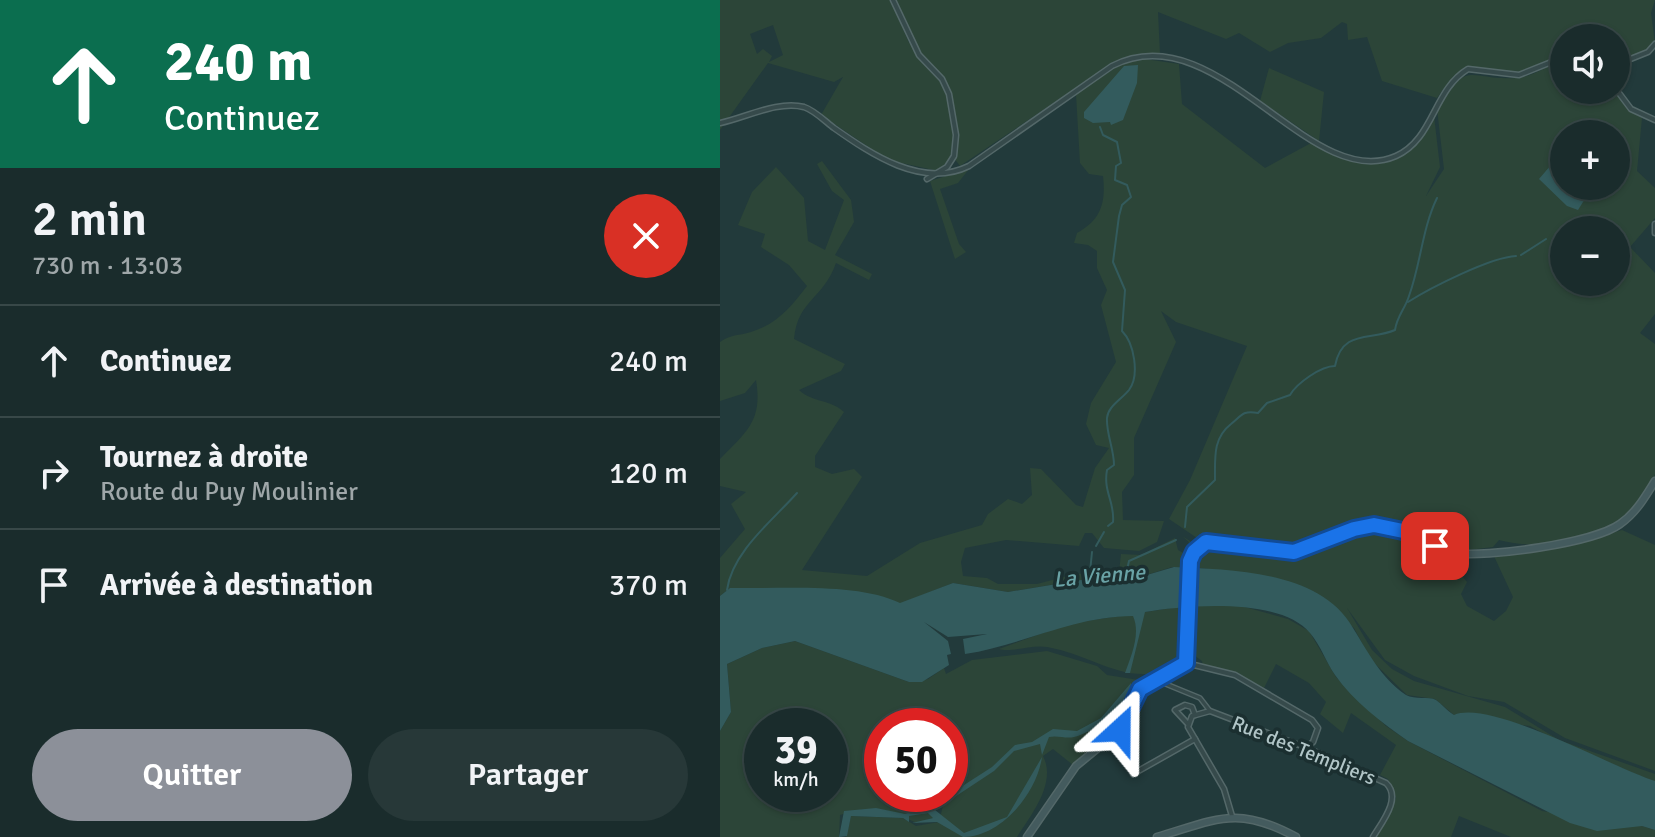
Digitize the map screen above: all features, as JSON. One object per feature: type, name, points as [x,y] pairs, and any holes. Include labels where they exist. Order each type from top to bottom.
[{"type":"main road","points":[[1027,837],[1076,766],[1120,730],[1140,689],[1186,663],[1190,565],[1194,552],[1206,542],[1294,552],[1354,529],[1374,525],[1395,528],[1444,550],[1465,554],[1582,540],[1611,530],[1627,518],[1655,481]]},
{"type":"main road","points":[[1162,836],[1232,816],[1266,821],[1296,837]]},
{"type":"street","points":[[893,0],[919,55],[942,79],[949,94],[956,135],[954,156],[939,173]]},
{"type":"street","points":[[1630,59],[1648,52],[1655,44]]},
{"type":"street","points":[[927,179],[969,166],[1112,66],[1139,56],[1162,56],[1236,86],[1319,145],[1371,161],[1398,155],[1411,146],[1425,129],[1444,91],[1468,69],[1519,75],[1550,63]]},
{"type":"street","points":[[1627,104],[1631,109],[1655,120]]},
{"type":"street","points":[[720,123],[781,107],[805,107],[891,164],[939,173]]},
{"type":"street","points":[[1655,224],[1655,233]]},
{"type":"street","points":[[1186,663],[1235,675],[1312,720],[1318,728],[1317,735],[1307,748]]},
{"type":"street","points":[[1156,680],[1200,698],[1210,711],[1195,715],[1188,724]]},
{"type":"street","points":[[1195,715],[1192,707],[1185,705],[1175,710],[1188,724],[1224,789],[1232,816]]},
{"type":"street","name":"Rue des Templiers","points":[[1210,711],[1307,748],[1392,789],[1393,799],[1373,837]]},
{"type":"street","points":[[1133,774],[1195,739]]},
{"type":"green space","points":[[720,0],[891,0],[909,43],[907,22],[896,0],[1655,0],[1651,13],[1655,43],[1644,53],[1630,58],[1630,24],[1550,24],[1550,61],[1515,73],[1465,71],[1457,75],[1437,98],[1382,81],[1367,37],[1348,40],[1347,24],[1342,22],[1321,38],[1288,43],[1270,52],[1239,33],[1226,39],[1158,12],[1160,54],[1136,54],[1110,65],[960,166],[954,158],[955,129],[950,159],[938,171],[888,160],[821,115],[843,77],[834,82],[768,63],[720,130]],"holes":[[[773,25],[783,55],[769,62],[772,56],[763,49],[757,54],[750,34]]]},
{"type":"green space","points":[[1138,58],[1179,64],[1182,104],[1265,168],[1311,143],[1365,162],[1396,159],[1410,150],[1434,116],[1440,167],[1426,196],[1444,169],[1437,109],[1463,77],[1516,78],[1550,66],[1550,104],[1624,104],[1642,118],[1637,171],[1655,188],[1655,218],[1630,247],[1655,273],[1655,314],[1640,333],[1655,344],[1655,474],[1650,485],[1631,510],[1615,522],[1598,532],[1558,543],[1518,544],[1499,540],[1493,547],[1469,550],[1444,546],[1409,528],[1380,520],[1354,524],[1306,545],[1284,548],[1197,538],[1169,519],[1190,480],[1247,346],[1176,322],[1161,311],[1176,342],[1134,438],[1134,475],[1122,492],[1123,520],[1164,521],[1157,542],[1139,551],[1104,548],[1092,533],[1085,533],[1079,546],[1006,540],[965,548],[961,562],[963,576],[987,578],[998,584],[1037,584],[1075,574],[1119,572],[1121,554],[1141,555],[1175,538],[1178,550],[1185,554],[1189,542],[1182,536],[1193,543],[1186,568],[1172,567],[1140,577],[1099,577],[1008,592],[953,583],[900,604],[859,593],[816,589],[730,588],[720,596],[720,558],[745,529],[731,504],[746,492],[720,486],[720,459],[750,425],[755,416],[758,394],[756,380],[745,393],[720,401],[720,342],[751,332],[776,319],[807,286],[789,265],[761,247],[765,234],[738,225],[752,192],[776,167],[804,198],[808,241],[825,250],[844,200],[832,191],[817,164],[822,161],[851,200],[854,222],[835,255],[872,274],[869,280],[836,263],[825,285],[800,315],[796,326],[794,339],[845,364],[841,371],[799,390],[844,412],[815,456],[815,467],[832,474],[854,469],[862,477],[802,570],[867,576],[920,543],[982,525],[988,514],[1008,499],[1022,504],[1032,495],[1030,468],[1041,469],[1076,505],[1083,507],[1095,468],[1109,448],[1096,445],[1086,424],[1091,403],[1116,362],[1101,305],[1107,290],[1097,268],[1097,251],[1088,245],[1074,243],[1077,233],[1097,216],[1104,186],[1103,176],[1089,174],[1080,163],[1076,94],[1121,64]]},
{"type":"green space","points":[[1269,68],[1324,92],[1319,141],[1260,101]]},
{"type":"green space","points":[[969,169],[958,183],[940,189],[959,244],[966,252],[955,259],[930,181]]},
{"type":"green space","points":[[1390,529],[1461,556],[1461,575],[1467,582],[1461,594],[1467,606],[1494,621],[1506,611],[1513,597],[1493,554],[1576,544],[1622,530],[1655,545],[1655,771],[1565,738],[1504,702],[1468,696],[1414,676],[1385,660],[1347,608],[1372,650],[1392,669],[1414,681],[1505,707],[1559,740],[1655,774],[1655,782],[1562,744],[1530,726],[1454,715],[1435,699],[1407,695],[1371,660],[1354,628],[1294,585],[1275,578],[1193,567],[1194,559],[1209,545],[1284,555],[1305,552],[1359,531]]},
{"type":"green space","points":[[1234,604],[1288,619],[1309,631],[1336,677],[1386,726],[1408,741],[1542,811],[1642,826],[1655,830],[1655,837],[1511,837],[1459,816],[1451,837],[1375,837],[1396,798],[1388,779],[1380,775],[1396,745],[1351,713],[1343,733],[1320,714],[1326,702],[1309,683],[1276,664],[1264,688],[1234,672],[1203,666],[1202,661],[1191,653],[1192,605]]},
{"type":"green space","points":[[1185,606],[1183,663],[1164,671],[1130,673],[1047,647],[999,649],[1067,624]]},
{"type":"green space","points":[[795,641],[909,682],[928,679],[944,668],[946,674],[972,660],[1047,651],[1097,666],[1107,675],[1145,681],[1115,731],[1073,765],[1053,749],[1043,756],[1047,777],[1045,788],[1017,837],[846,837],[851,816],[903,818],[916,826],[939,822],[941,812],[968,812],[968,708],[864,708],[864,810],[840,815],[839,837],[720,837],[720,731],[731,712],[727,664],[762,648]]},
{"type":"green space","points":[[889,812],[934,812],[933,818],[917,823]]},
{"type":"water","points":[[1138,65],[1137,83],[1123,120],[1111,125],[1110,122],[1093,123],[1084,118],[1084,112],[1124,66]]},
{"type":"water","points":[[1550,166],[1550,190],[1539,179]]},
{"type":"water","points":[[1561,200],[1584,200],[1578,210]]},
{"type":"water","points":[[1174,567],[1247,572],[1297,584],[1319,594],[1338,609],[1382,673],[1406,695],[1436,700],[1454,715],[1471,713],[1522,725],[1655,781],[1655,830],[1642,826],[1597,831],[1570,823],[1408,741],[1350,694],[1310,633],[1296,621],[1278,614],[1232,606],[1145,612],[1130,673],[1125,673],[1136,637],[1133,616],[1090,621],[965,654],[963,639],[987,634],[948,637],[924,622],[948,641],[951,654],[947,655],[949,665],[922,682],[909,682],[795,641],[762,648],[727,664],[731,712],[720,731],[720,596],[730,588],[840,589],[883,596],[900,603],[953,583],[1008,592],[1099,577],[1140,577]]},
{"type":"water","points":[[1131,683],[1125,700],[1101,724],[1074,737],[1049,737],[1042,755],[1040,744],[1014,751],[994,771],[968,788],[968,782],[992,767],[1015,745],[1032,742],[1053,729],[1077,731],[1101,718]]},
{"type":"water","points":[[1042,757],[1039,771],[1025,798],[1015,810],[1003,821],[991,830],[963,837],[937,822],[912,823],[933,818],[928,813],[909,816],[909,822],[903,818],[851,816],[847,836],[839,837],[844,812],[864,809],[864,812],[938,812],[964,833],[1007,817]]},
{"type":"waterway","points":[[1100,127],[1103,135],[1117,142],[1121,163],[1116,166],[1115,180],[1127,185],[1131,197],[1122,205],[1113,262],[1125,290],[1122,331],[1130,343],[1135,368],[1129,390],[1113,406],[1107,418],[1114,465],[1107,470],[1106,478],[1113,515],[1113,522],[1108,526]]},
{"type":"waterway","points":[[1185,527],[1187,507],[1215,480],[1216,449],[1225,429],[1243,414],[1258,413],[1267,403],[1290,395],[1310,376],[1335,366],[1339,354],[1350,341],[1395,330],[1413,284],[1437,198]]},
{"type":"waterway","points":[[1521,255],[1546,239]]},
{"type":"waterway","points":[[1408,302],[1477,267],[1516,256]]},
{"type":"waterway","points":[[727,590],[730,576],[745,550],[797,493]]},
{"type":"waterway","points":[[1096,546],[1104,532]]},
{"type":"waterway","name":"La Vienne","points":[[1125,579],[1129,561],[1176,540]]},
{"type":"waterway","name":"La Vienne","points":[[1090,572],[1092,552]]},
{"type":"route","points":[[1120,730],[1140,689],[1186,663],[1189,649],[1190,561],[1194,552],[1206,542],[1294,552],[1354,529],[1374,525],[1403,531],[1435,546]]}]
